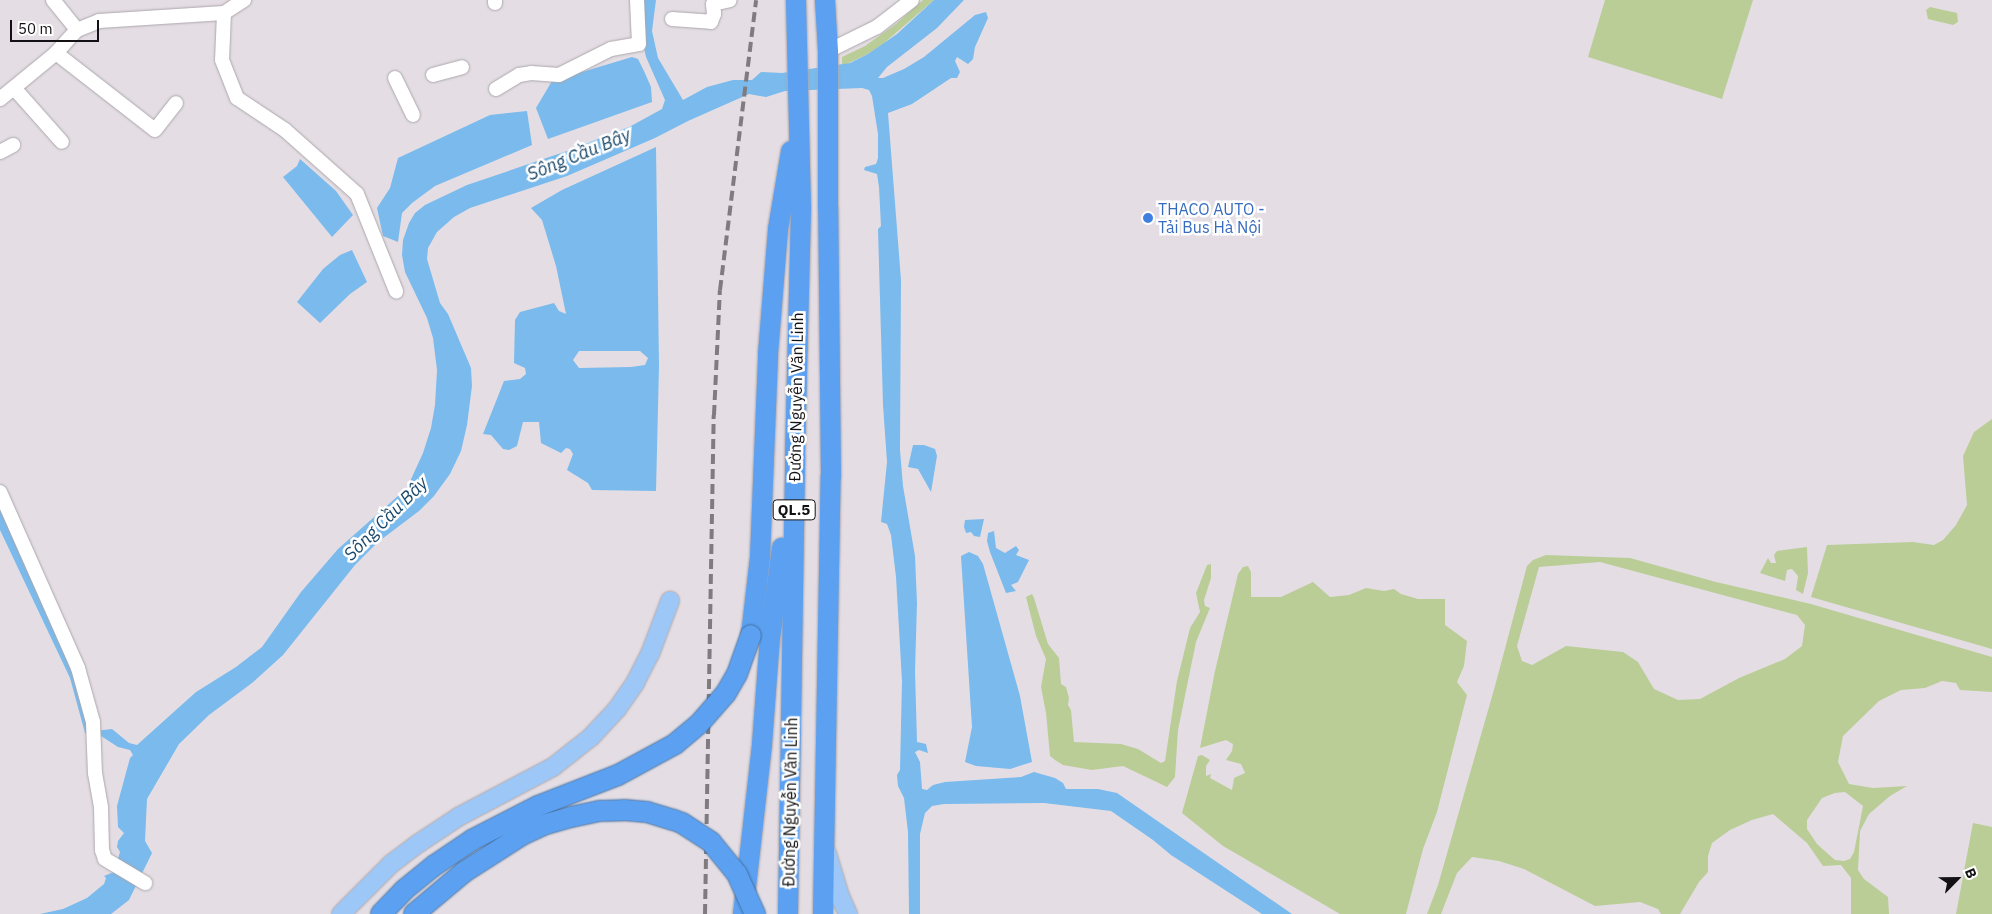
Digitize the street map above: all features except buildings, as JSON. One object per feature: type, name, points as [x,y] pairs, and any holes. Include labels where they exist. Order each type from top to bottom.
[{"type":"highway","name":"Đường Nguyễn Văn Linh","points":[[788,914],[801,207],[796,0]]},
{"type":"highway","name":"Đường Nguyễn Văn Linh","points":[[823,914],[832,476],[828,52],[825,0]]},
{"type":"highway","points":[[381,914],[404,890],[435,865],[472,840],[538,806],[618,775],[675,744],[698,724],[726,693],[737,674],[751,635],[760,557],[768,354],[778,229],[799,105]]},
{"type":"highway","points":[[743,914],[762,744],[770,638],[785,511],[795,455]]},
{"type":"highway","points":[[414,914],[464,872],[522,835],[543,825],[571,817],[600,811],[618,810],[647,812],[669,818],[682,823],[711,842],[737,874],[755,914]]},
{"type":"highway","points":[[823,885],[832,914]]},
{"type":"main road","points":[[341,914],[379,874],[419,843],[460,816],[553,767],[591,737],[616,709],[638,677],[670,601]]},
{"type":"main road","points":[[824,842],[840,896],[848,914]]},
{"type":"street","points":[[53,0],[77,30]]},
{"type":"street","points":[[0,99],[56,53],[77,30],[98,21],[224,13],[244,0]]},
{"type":"street","points":[[496,89],[519,75],[531,73],[560,75],[611,49],[640,44],[637,0]]},
{"type":"street","points":[[672,19],[711,22],[714,14],[714,4],[730,0]]},
{"type":"street","points":[[828,52],[877,27],[912,0]]},
{"type":"street","points":[[224,13],[222,60],[236,98],[285,130],[357,194],[396,291]]},
{"type":"street","points":[[56,53],[155,130],[176,104]]},
{"type":"street","points":[[434,76],[462,67]]},
{"type":"street","points":[[395,78],[412,115]]},
{"type":"street","points":[[14,88],[62,142]]},
{"type":"street","points":[[0,152],[13,145]]},
{"type":"street","points":[[0,492],[64,631],[78,668],[93,722],[94,758],[101,807],[102,850],[105,859],[145,883]]},
{"type":"green space","points":[[923,0],[934,0],[883,44],[868,54],[842,66],[842,57],[865,46],[896,24]]},
{"type":"green space","points":[[1605,0],[1753,0],[1722,99],[1588,57]]},
{"type":"green space","points":[[1930,7],[1957,13],[1958,22],[1953,25],[1928,19],[1926,10]]},
{"type":"green space","points":[[1992,419],[1992,649],[1811,597],[1827,545],[1913,542],[1934,545],[1943,540],[1956,525],[1967,505],[1963,456],[1974,432]]},
{"type":"green space","points":[[1807,547],[1808,573],[1803,594],[1796,590],[1798,576],[1792,569],[1787,570],[1785,581],[1760,573],[1768,558],[1771,563],[1776,563],[1774,555],[1777,551]]},
{"type":"green space","points":[[1546,555],[1630,558],[1716,582],[1811,604],[1992,657],[1992,692],[1960,690],[1956,683],[1942,681],[1925,688],[1901,690],[1879,701],[1843,736],[1838,762],[1849,784],[1873,788],[1907,786],[1890,796],[1869,814],[1860,831],[1858,870],[1864,879],[1888,897],[1889,914],[1851,914],[1851,878],[1841,865],[1823,866],[1807,843],[1773,814],[1752,820],[1730,830],[1712,843],[1708,856],[1708,872],[1699,882],[1680,914],[1661,914],[1658,909],[1640,902],[1595,906],[1524,869],[1499,861],[1472,857],[1457,873],[1441,914],[1427,914],[1438,885],[1527,566],[1533,560]],"holes":[[[1600,562],[1797,615],[1805,625],[1802,646],[1785,659],[1739,678],[1700,699],[1678,700],[1654,689],[1638,662],[1623,652],[1566,646],[1532,665],[1522,661],[1517,646],[1539,567]],[[1845,792],[1863,806],[1854,852],[1850,859],[1844,861],[1835,860],[1817,844],[1807,829],[1807,820],[1822,798],[1835,793]]]},
{"type":"green space","points":[[1211,564],[1211,578],[1204,600],[1205,606],[1210,608],[1196,642],[1178,730],[1175,777],[1167,787],[1123,766],[1092,770],[1063,765],[1050,756],[1046,713],[1041,687],[1046,659],[1036,636],[1026,597],[1032,594],[1048,644],[1059,658],[1061,684],[1066,687],[1069,698],[1068,705],[1071,710],[1074,742],[1121,744],[1138,749],[1161,763],[1165,761],[1177,681],[1190,628],[1200,612],[1196,593],[1207,565]]},
{"type":"green space","points":[[1248,566],[1251,572],[1251,597],[1281,597],[1313,582],[1330,597],[1349,595],[1366,588],[1384,591],[1394,589],[1401,594],[1418,599],[1445,599],[1445,625],[1467,641],[1464,666],[1457,682],[1467,695],[1437,812],[1423,849],[1406,914],[1340,914],[1223,846],[1182,813],[1198,756],[1202,755],[1210,760],[1206,766],[1206,776],[1211,774],[1210,778],[1232,790],[1234,778],[1245,773],[1241,764],[1226,760],[1232,751],[1233,744],[1226,740],[1200,748],[1215,671],[1238,574],[1243,567]]},
{"type":"green space","points":[[1973,823],[1992,827],[1992,914],[1956,914]]},
{"type":"water","name":"Sông Cầu Bây","points":[[642,0],[656,0],[652,31],[658,58],[683,100],[707,87],[733,80],[752,80],[761,72],[782,73],[850,63],[868,54],[897,34],[934,0],[964,0],[937,28],[887,67],[878,78],[883,78],[904,69],[924,57],[975,15],[986,12],[988,18],[975,47],[973,59],[968,64],[957,57],[955,61],[960,72],[957,78],[951,78],[912,104],[888,113],[901,280],[900,450],[903,486],[915,556],[917,742],[926,744],[928,753],[919,750],[915,752],[920,762],[922,789],[927,790],[933,785],[945,782],[1021,777],[1034,772],[1055,778],[1063,783],[1066,789],[1098,789],[1117,793],[1292,914],[1262,914],[1171,855],[1111,811],[1044,803],[944,804],[932,806],[925,813],[920,834],[920,914],[909,914],[908,832],[904,798],[898,786],[897,775],[900,770],[902,681],[896,577],[891,535],[887,524],[881,522],[887,462],[883,405],[878,229],[881,226],[879,187],[877,174],[864,170],[865,167],[876,164],[878,158],[878,134],[872,96],[869,90],[862,88],[785,91],[766,97],[749,94],[655,138],[567,176],[470,208],[454,217],[437,232],[428,248],[427,259],[440,303],[448,314],[471,368],[472,386],[467,425],[461,451],[450,474],[434,496],[419,511],[378,542],[355,565],[283,655],[252,683],[209,715],[179,744],[147,799],[145,841],[152,853],[129,900],[111,914],[40,914],[63,909],[87,898],[104,884],[106,878],[104,876],[114,872],[120,852],[117,847],[118,841],[124,833],[118,827],[117,806],[130,758],[133,755],[130,750],[118,747],[98,734],[85,733],[70,678],[0,530],[0,505],[56,626],[95,731],[112,729],[129,743],[137,745],[196,692],[236,667],[262,647],[301,592],[338,549],[407,488],[423,453],[431,428],[435,405],[437,370],[433,338],[427,318],[405,272],[402,255],[403,240],[409,223],[415,213],[425,205],[467,185],[570,150],[631,126],[662,109],[665,100],[646,57],[642,39]]},
{"type":"water","points":[[632,57],[638,59],[644,71],[651,87],[652,102],[548,139],[536,108],[552,81]]},
{"type":"water","points":[[527,111],[532,145],[435,186],[402,213],[398,242],[383,236],[377,208],[390,188],[398,158],[490,115]]},
{"type":"water","points":[[656,147],[659,366],[656,491],[592,490],[588,483],[567,470],[573,454],[570,449],[566,448],[561,453],[541,443],[539,422],[523,422],[517,446],[509,450],[503,449],[491,435],[483,434],[504,381],[520,379],[526,374],[525,368],[514,363],[515,320],[520,312],[554,303],[559,311],[566,314],[556,266],[542,220],[531,208],[562,190]],"holes":[[[579,351],[640,351],[648,358],[645,365],[579,368],[573,360]]]},
{"type":"water","points":[[300,159],[336,191],[353,215],[332,237],[283,177],[297,166]]},
{"type":"water","points":[[352,250],[367,282],[350,294],[320,323],[297,302],[323,269],[340,255]]},
{"type":"water","points":[[913,445],[924,445],[935,449],[937,456],[931,492],[918,469],[908,467]]},
{"type":"water","points":[[984,519],[980,537],[974,536],[971,532],[966,533],[964,527],[965,520]]},
{"type":"water","points":[[994,531],[996,548],[1005,553],[1016,546],[1019,550],[1016,555],[1029,560],[1018,582],[1011,585],[1016,591],[1006,593],[990,552],[987,541],[988,533]]},
{"type":"water","points":[[969,552],[978,556],[983,564],[1020,696],[1032,762],[1010,769],[976,766],[965,762],[972,727],[961,556]]},
{"type":"railway","points":[[705,914],[714,415],[720,290],[756,0]]},
{"type":"place","name":"THACO AUTO - Tải Bus Hà Nội","points":[[1148,218]]}]
